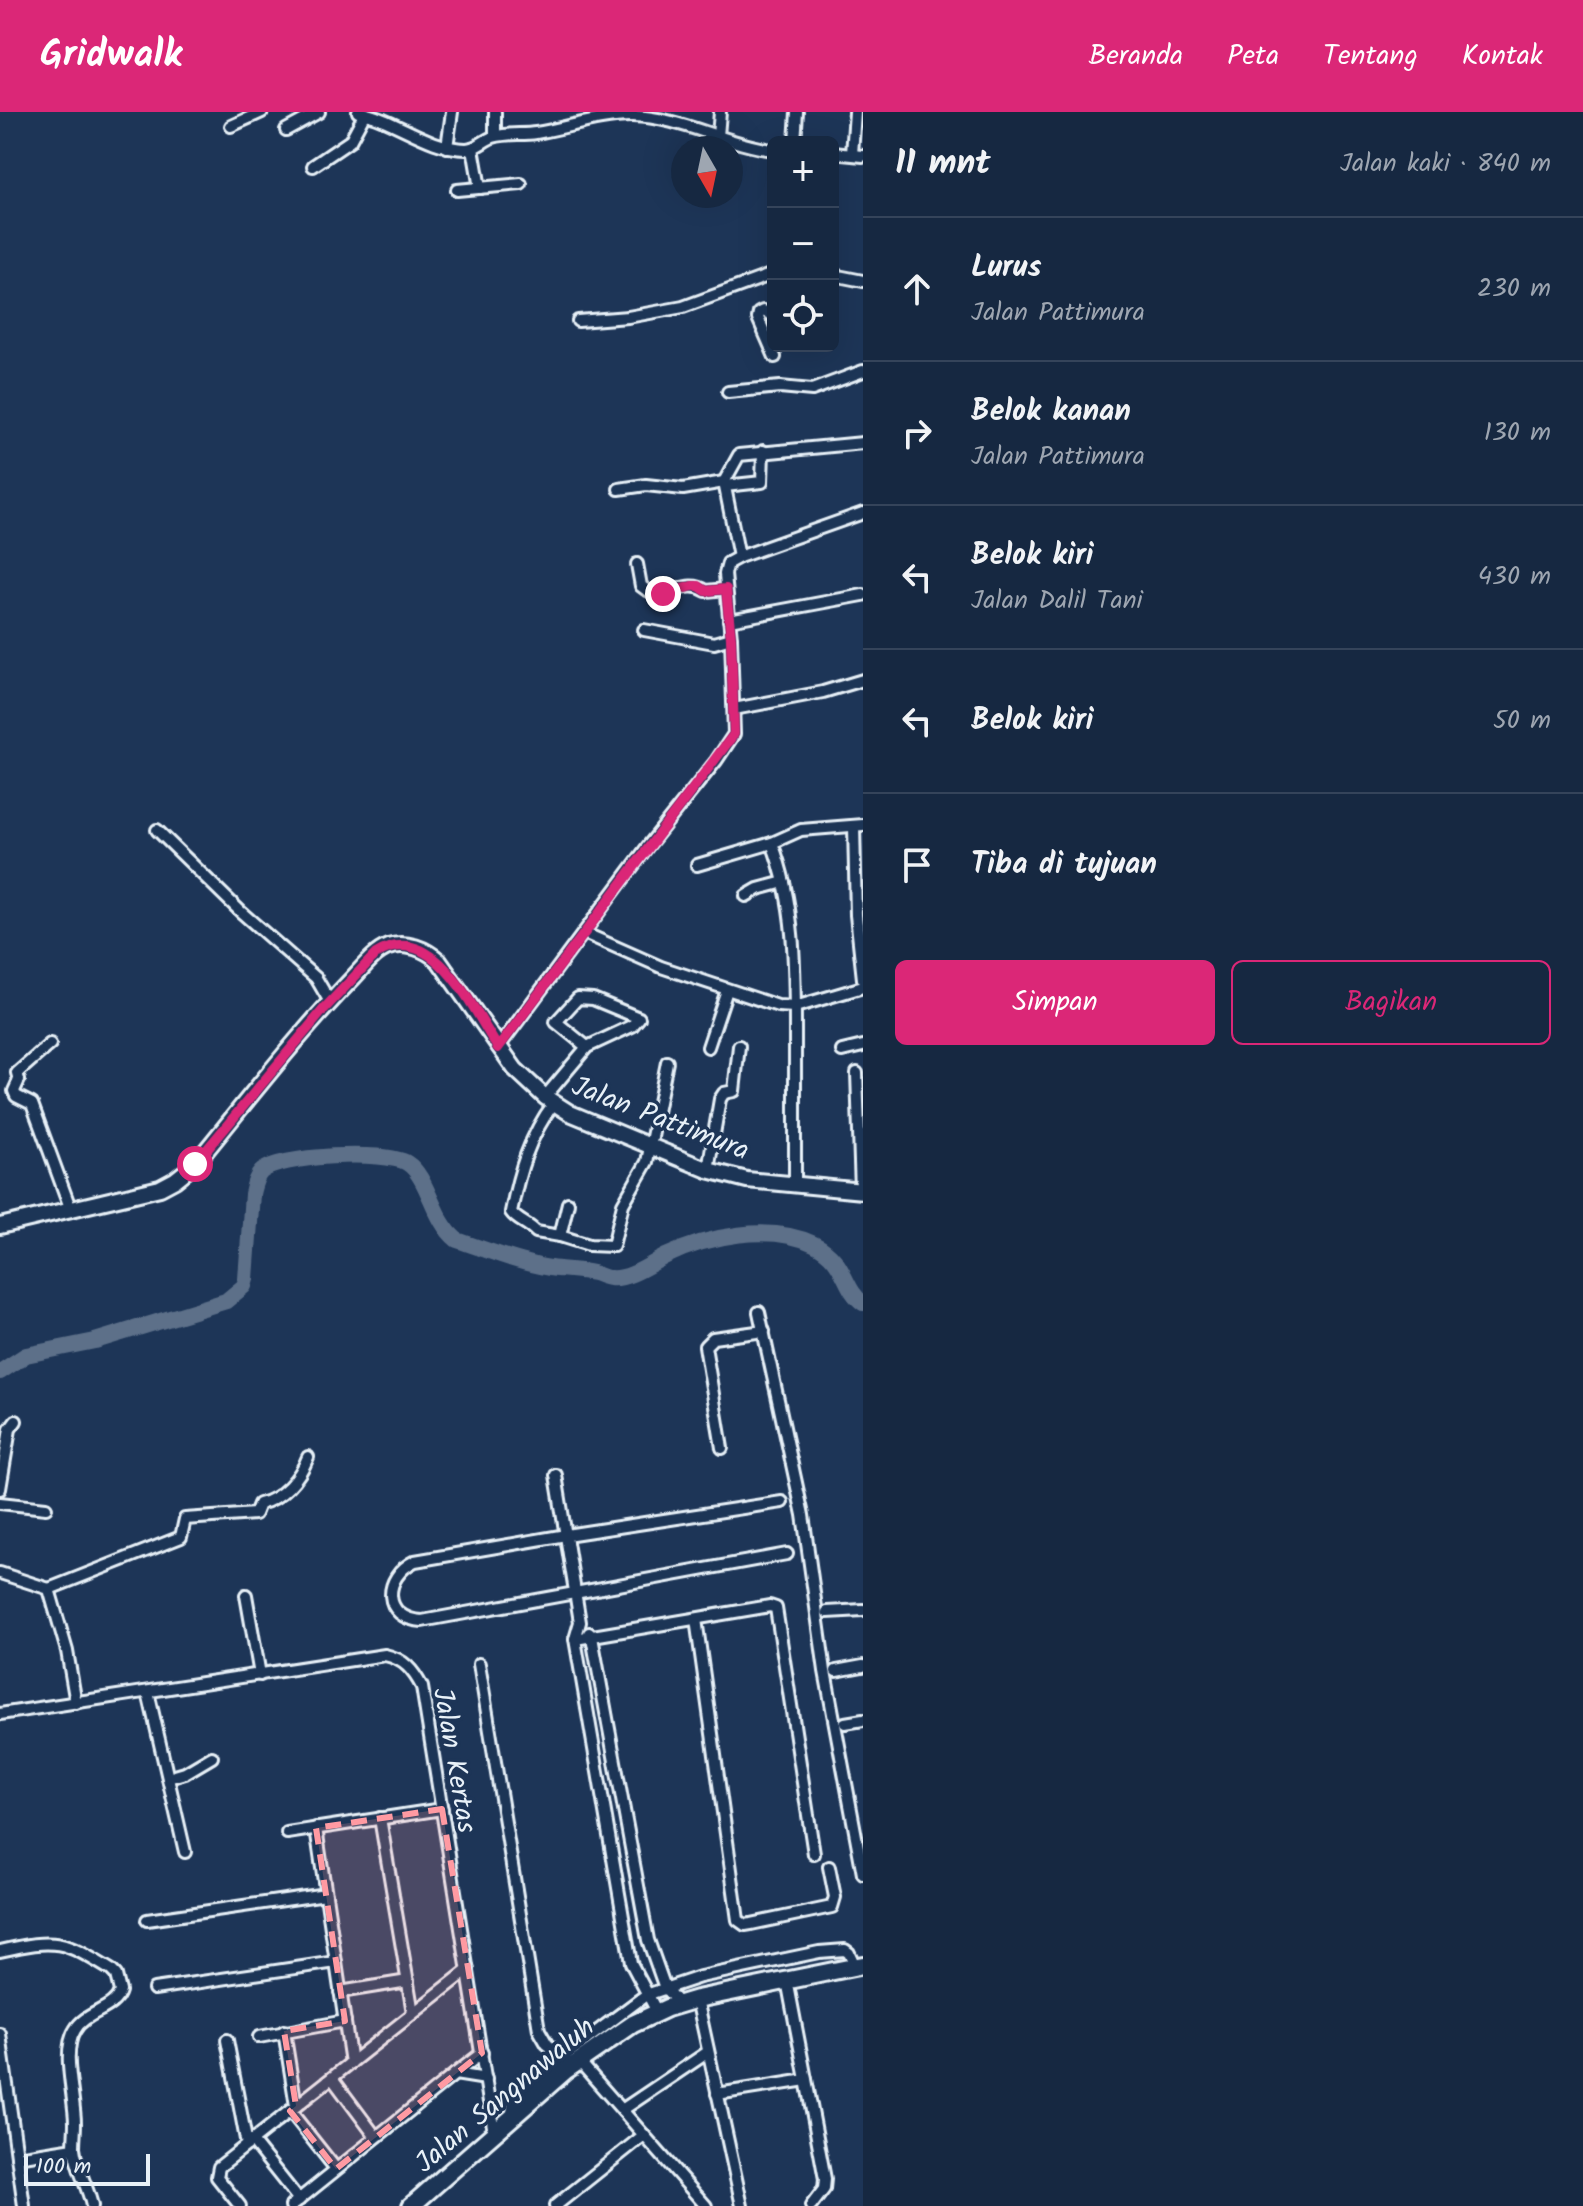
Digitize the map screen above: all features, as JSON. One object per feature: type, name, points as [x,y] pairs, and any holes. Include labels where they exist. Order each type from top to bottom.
[{"type":"main road","name":"Jalan Sangnawaluh","points":[[411,2206],[572,2061],[633,2024],[657,2012],[697,1999],[859,1965]]},
{"type":"street","points":[[231,126],[262,112]]},
{"type":"street","points":[[286,130],[319,112]]},
{"type":"street","points":[[447,147],[452,112]]},
{"type":"street","points":[[495,112],[495,136]]},
{"type":"street","points":[[313,166],[350,141],[361,113],[390,117],[447,147],[473,148],[495,136],[531,134],[614,117],[634,116],[671,122],[718,136],[720,112]]},
{"type":"street","points":[[795,136],[797,112]]},
{"type":"street","points":[[855,112],[858,155]]},
{"type":"street","points":[[743,144],[767,149]]},
{"type":"street","points":[[473,148],[480,188]]},
{"type":"street","points":[[457,190],[521,184]]},
{"type":"street","points":[[578,321],[628,317],[683,307],[767,276]]},
{"type":"street","points":[[839,276],[863,281]]},
{"type":"street","points":[[767,313],[759,313],[758,318],[767,339]]},
{"type":"street","points":[[773,352],[775,357]]},
{"type":"street","points":[[728,392],[780,387],[812,390],[863,371]]},
{"type":"street","points":[[739,557],[724,484],[739,455],[863,443]]},
{"type":"street","points":[[619,489],[646,485],[683,489],[762,482],[763,451]]},
{"type":"street","points":[[498,1048],[730,740],[736,726],[726,568],[739,557],[863,513]]},
{"type":"street","points":[[637,564],[641,586],[651,593],[671,593],[693,586],[706,591],[726,589]]},
{"type":"street","points":[[729,620],[863,595]]},
{"type":"street","points":[[644,630],[714,643],[731,638]]},
{"type":"street","points":[[734,709],[823,692],[863,680]]},
{"type":"street","points":[[697,865],[772,843],[801,830],[858,825],[856,915],[863,979]]},
{"type":"street","points":[[157,830],[241,912],[316,978],[332,1000]]},
{"type":"street","points":[[772,843],[791,915],[795,1007],[795,1186]]},
{"type":"street","points":[[746,896],[758,889],[784,882]]},
{"type":"street","points":[[584,933],[661,967],[778,1006],[795,1007],[863,987]]},
{"type":"street","name":"Jalan Pattimura","points":[[0,1226],[144,1193],[175,1180],[195,1164],[332,1000],[376,954],[386,948],[411,946],[424,950],[439,961],[498,1048],[515,1069],[549,1100],[708,1170],[747,1180],[862,1191]]},
{"type":"street","points":[[708,1047],[727,990]]},
{"type":"street","points":[[587,1047],[556,1022],[578,998],[593,999],[639,1018],[632,1026],[587,1047],[549,1100],[520,1172],[511,1212],[536,1232],[589,1245],[613,1246],[623,1204],[647,1162],[667,1062]]},
{"type":"street","points":[[50,1044],[17,1073],[19,1080],[14,1091],[16,1096],[32,1104],[71,1210]]},
{"type":"street","points":[[708,1170],[720,1099],[724,1093],[734,1091],[739,1046]]},
{"type":"street","points":[[842,1051],[863,1046]]},
{"type":"street","points":[[857,1073],[862,1191]]},
{"type":"street","points":[[560,1236],[568,1203]]},
{"type":"street","points":[[759,1312],[803,1515],[825,1671],[863,1874]]},
{"type":"street","points":[[722,1448],[705,1346],[713,1338],[764,1331]]},
{"type":"street","points":[[0,1485],[10,1429],[16,1421]]},
{"type":"street","points":[[0,1573],[49,1589],[181,1537],[185,1519],[258,1509],[292,1483],[304,1469],[308,1457]]},
{"type":"street","points":[[556,1475],[580,1622],[575,1639],[631,1963],[657,2012]]},
{"type":"street","points":[[782,1502],[566,1532],[415,1561],[395,1577],[391,1597],[400,1615],[422,1621],[787,1554]]},
{"type":"street","points":[[0,1503],[46,1508]]},
{"type":"street","points":[[49,1589],[67,1651],[76,1703]]},
{"type":"street","points":[[246,1595],[260,1675]]},
{"type":"street","points":[[575,1639],[770,1606],[776,1608],[814,1854]]},
{"type":"street","points":[[827,1612],[863,1610]]},
{"type":"street","points":[[696,1619],[738,1920],[745,1925],[832,1907],[835,1897],[829,1867]]},
{"type":"street","points":[[580,1622],[592,1637],[648,1940],[665,1988],[679,2004]]},
{"type":"street","name":"Jalan Kertas","points":[[0,1714],[385,1655],[399,1658],[422,1687],[494,2133]]},
{"type":"street","points":[[479,1664],[541,2038],[572,2061],[622,2110],[699,2204]]},
{"type":"street","points":[[836,1671],[863,1666]]},
{"type":"street","points":[[148,1692],[185,1852]]},
{"type":"street","points":[[845,1723],[863,1720]]},
{"type":"street","points":[[168,1778],[185,1773],[212,1757]]},
{"type":"street","points":[[604,1809],[624,1806]]},
{"type":"street","points":[[287,1833],[442,1809]]},
{"type":"street","points":[[380,1818],[413,2013]]},
{"type":"street","points":[[316,1828],[351,2063]]},
{"type":"street","points":[[147,1920],[326,1894]]},
{"type":"street","points":[[0,1951],[46,1941],[75,1948],[116,1975],[120,1991],[118,1999],[82,2022],[75,2029],[70,2043],[75,2159],[92,2206]]},
{"type":"street","points":[[572,2061],[646,1995],[665,1988],[750,1966],[841,1949],[859,1965]]},
{"type":"street","points":[[154,1989],[336,1962]]},
{"type":"street","points":[[240,2206],[216,2173],[219,2167],[468,1970]]},
{"type":"street","points":[[787,1980],[825,2183],[811,2206]]},
{"type":"street","points":[[340,1992],[408,1981]]},
{"type":"street","points":[[697,1999],[742,2206]]},
{"type":"street","points":[[259,2037],[345,2021]]},
{"type":"street","points":[[284,2031],[293,2108],[336,2169]]},
{"type":"street","points":[[0,2034],[24,2206]]},
{"type":"street","points":[[227,2040],[249,2143],[295,2203],[482,2053]]},
{"type":"street","points":[[622,2110],[708,2052]]},
{"type":"street","points":[[455,2074],[486,2079]]},
{"type":"street","points":[[332,2078],[376,2137]]},
{"type":"street","points":[[717,2094],[806,2080]]},
{"type":"street","points":[[555,2206],[644,2135]]},
{"type":"street","points":[[17,2157],[74,2148]]},
{"type":"highlighted area","points":[[442,1809],[482,2053],[336,2169],[290,2111],[296,2106],[284,2031],[345,2021],[316,1828]]},
{"type":"waterway","points":[[0,1372],[26,1355],[95,1341],[226,1301],[244,1286],[246,1279],[252,1194],[259,1174],[271,1166],[332,1156],[378,1157],[407,1163],[421,1178],[442,1222],[457,1240],[527,1263],[617,1278],[701,1243],[739,1235],[778,1234],[814,1244],[825,1251],[863,1303]]},
{"type":"route","points":[[195,1164],[324,1009],[376,954],[386,948],[411,946],[424,950],[439,961],[498,1048],[734,734],[736,726],[726,589],[706,591],[693,586],[663,594]]}]
